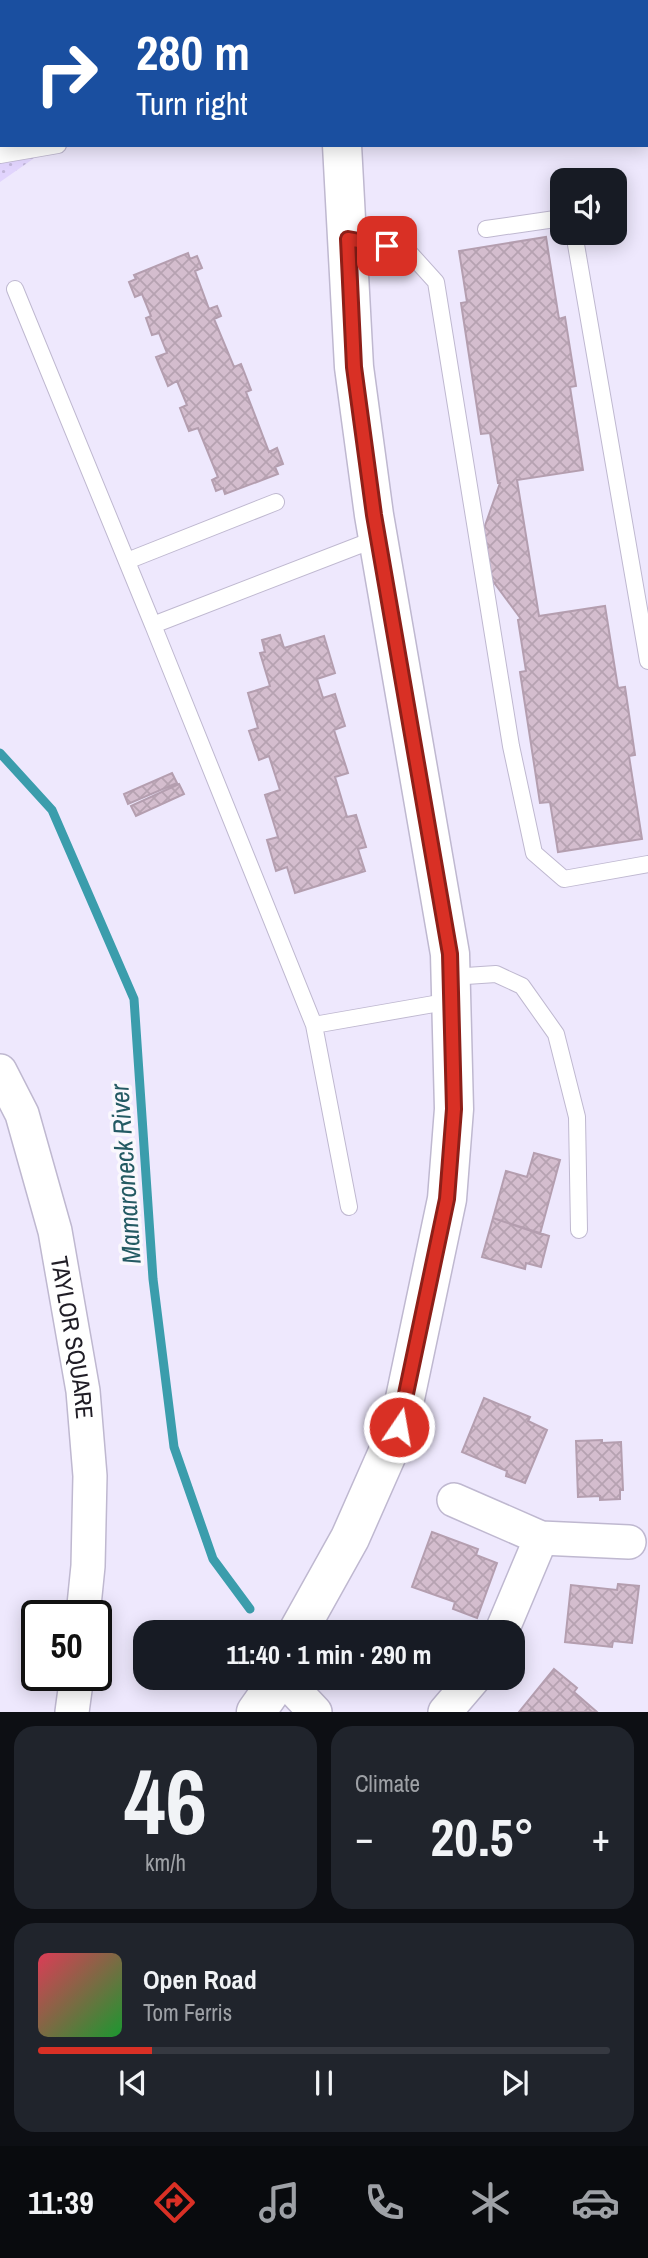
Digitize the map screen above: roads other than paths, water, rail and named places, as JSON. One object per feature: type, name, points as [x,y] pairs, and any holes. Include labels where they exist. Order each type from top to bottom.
[{"type":"main road","points":[[305,1620],[350,1538],[399,1427],[447,1199],[454,1109],[450,954],[378,538],[354,367],[342,147]]},
{"type":"main road","points":[[256,1712],[272,1690]]},
{"type":"street","name":"TAYLOR SQUARE","points":[[0,1071],[22,1114],[55,1230],[83,1391],[90,1476],[85,1600]]},
{"type":"street","points":[[454,1500],[541,1538],[629,1542]]},
{"type":"street","points":[[506,1620],[541,1538]]},
{"type":"street","points":[[293,1690],[315,1712]]},
{"type":"street","points":[[444,1712],[463,1690]]},
{"type":"street","points":[[72,1712],[75,1691]]},
{"type":"lane","points":[[0,155],[46,147]]},
{"type":"lane","points":[[486,229],[550,220]]},
{"type":"lane","points":[[348,239],[407,250],[436,282],[512,746],[534,853],[564,879],[648,864]]},
{"type":"lane","points":[[576,245],[648,661]]},
{"type":"lane","points":[[15,289],[314,1025],[349,1207]]},
{"type":"lane","points":[[127,561],[276,502]]},
{"type":"lane","points":[[153,625],[378,538]]},
{"type":"lane","points":[[314,1025],[451,989],[496,974],[522,986],[556,1034],[577,1116],[579,1230]]},
{"type":"waterway","name":"Mamaroneck River","points":[[0,753],[52,810],[134,999],[153,1279],[174,1447],[213,1559],[250,1609]]}]
